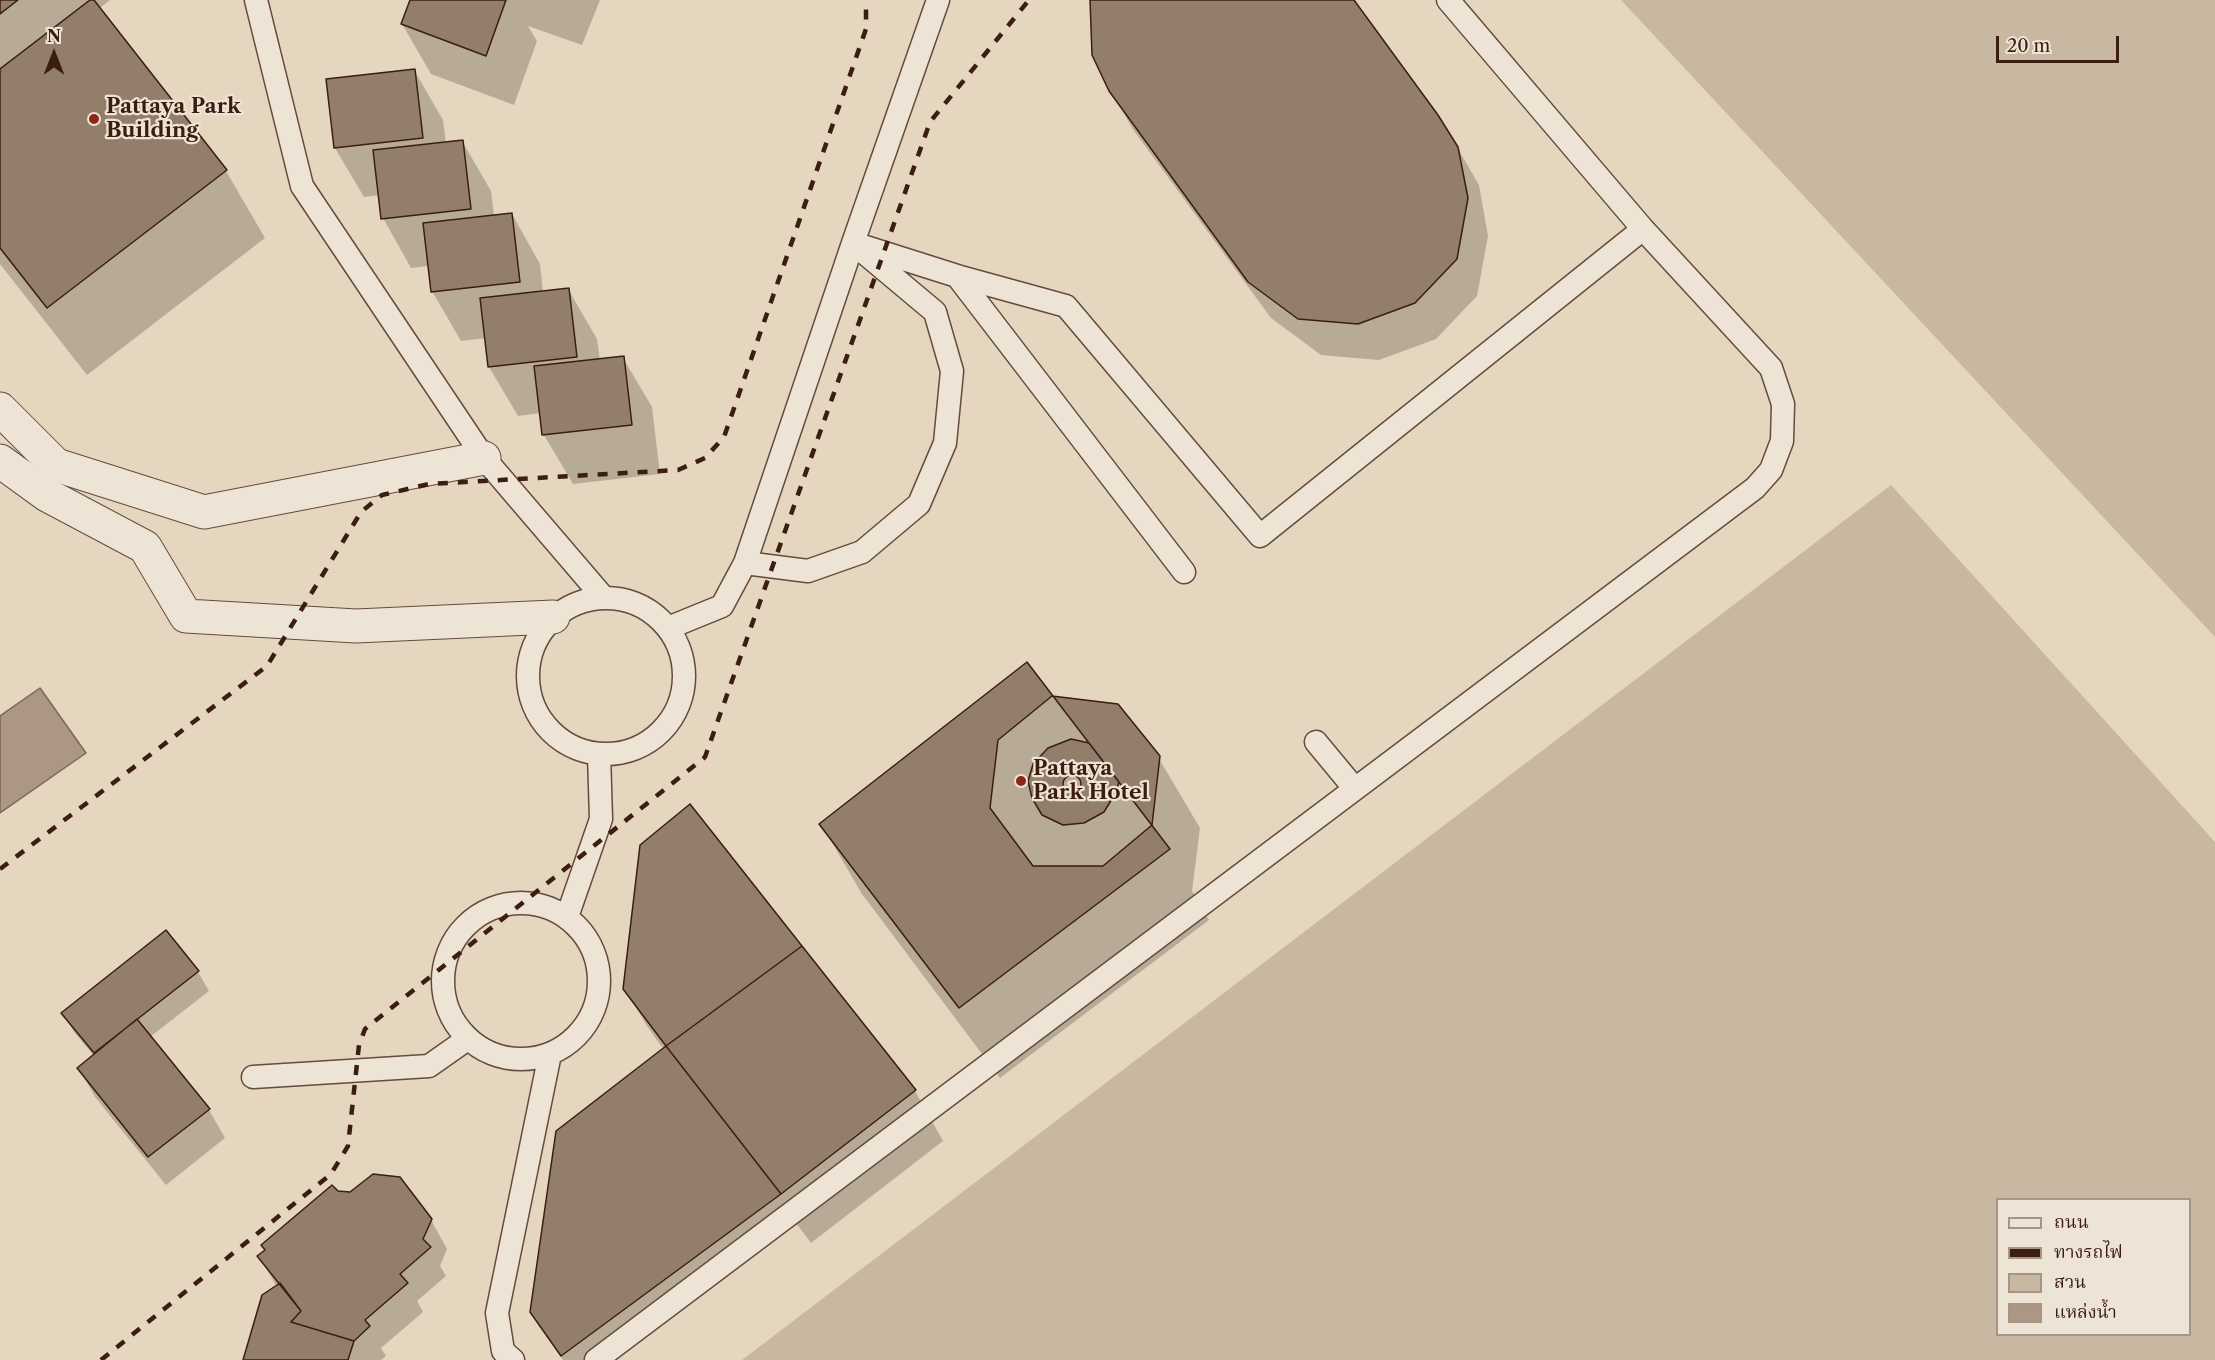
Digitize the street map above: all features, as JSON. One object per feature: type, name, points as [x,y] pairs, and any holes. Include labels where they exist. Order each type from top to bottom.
[{"type":"street","points":[[0,409],[56,465],[204,512],[484,458]]},
{"type":"street","points":[[0,461],[47,495],[145,547],[186,616],[356,626],[553,617]]},
{"type":"lane","points":[[256,0],[302,186],[484,458],[603,597]]},
{"type":"lane","points":[[668,628],[722,606],[745,563],[938,0]]},
{"type":"lane","points":[[596,1360],[1755,488],[1771,470],[1782,441],[1783,404],[1771,368],[1643,228],[1448,0]]},
{"type":"lane","points":[[853,243],[957,276],[1066,306],[1260,536],[1643,228]]},
{"type":"lane","points":[[745,563],[808,571],[862,552],[919,504],[945,443],[952,371],[935,312],[853,243]]},
{"type":"lane","points":[[957,276],[1184,572]]},
{"type":"lane","points":[[603,597],[631,601],[651,611],[668,628],[678,643],[686,669],[683,693],[672,718],[659,734],[636,748],[599,754],[573,747],[548,729],[533,707],[527,682],[532,647],[553,617],[578,602],[603,597]]},
{"type":"lane","points":[[1316,742],[1355,789]]},
{"type":"lane","points":[[567,917],[601,819],[599,754]]},
{"type":"lane","points":[[518,903],[546,906],[567,917],[586,936],[593,949],[600,976],[598,999],[587,1024],[574,1039],[550,1054],[515,1060],[485,1051],[466,1041],[448,1012],[442,987],[447,953],[470,921],[494,908],[518,903]]},
{"type":"lane","points":[[253,1077],[429,1066],[466,1041]]},
{"type":"lane","points":[[513,1360],[503,1351],[497,1313],[550,1054]]},
{"type":"green space","points":[[1621,0],[2215,0],[2215,637]]},
{"type":"green space","points":[[1891,485],[2215,842],[2215,1360],[742,1360]]},
{"type":"water","points":[[40,688],[86,753],[0,813],[0,716]]},
{"type":"building","points":[[0,0],[18,0],[0,14]]},
{"type":"building","name":"Pattaya Park Building","points":[[90,0],[94,0],[227,170],[47,308],[0,248],[0,69]]},
{"type":"building","points":[[410,0],[506,0],[486,56],[401,24]]},
{"type":"building","points":[[1090,0],[1354,0],[1438,115],[1458,147],[1468,198],[1457,259],[1415,303],[1358,324],[1298,319],[1248,282],[1109,91],[1092,55]]},
{"type":"building","points":[[415,69],[423,138],[334,148],[326,79]]},
{"type":"building","points":[[463,140],[471,209],[381,219],[373,150]]},
{"type":"building","points":[[512,213],[520,282],[431,292],[423,223]]},
{"type":"building","points":[[569,288],[577,357],[488,367],[480,298]]},
{"type":"building","points":[[624,356],[632,425],[542,435],[534,366]]},
{"type":"building","points":[[1027,662],[1170,849],[959,1008],[819,824]]},
{"type":"building","points":[[1052,696],[1118,704],[1160,756],[1152,825],[1103,866],[1033,866],[990,808],[998,740]]},
{"type":"building","points":[[1071,739],[1089,743],[1119,782],[1104,812],[1084,823],[1063,825],[1042,815],[1032,798],[1028,781],[1033,764],[1048,748]]},
{"type":"building","points":[[1072,775],[1078,778],[1081,784],[1078,790],[1072,793],[1066,790],[1063,784],[1066,778]]},
{"type":"building","points":[[690,804],[802,946],[666,1046],[623,989],[640,845]]},
{"type":"building","points":[[166,930],[199,971],[94,1053],[61,1013]]},
{"type":"building","points":[[802,946],[916,1090],[781,1194],[666,1046]]},
{"type":"building","points":[[137,1019],[210,1109],[148,1157],[77,1068]]},
{"type":"building","points":[[666,1046],[781,1194],[561,1356],[530,1312],[556,1131]]},
{"type":"building","points":[[373,1174],[400,1177],[432,1219],[423,1239],[431,1247],[400,1274],[408,1283],[365,1320],[370,1326],[354,1341],[291,1322],[301,1311],[257,1256],[265,1250],[261,1245],[332,1185],[338,1191],[350,1192]]},
{"type":"building","points":[[280,1283],[301,1311],[291,1322],[354,1341],[348,1360],[243,1360],[262,1295]]},
{"type":"railway","points":[[0,869],[267,666],[361,512],[382,495],[429,484],[678,470],[705,458],[724,437],[866,29],[866,0]]},
{"type":"railway","points":[[101,1360],[331,1174],[348,1146],[359,1045],[365,1029],[705,757],[930,122],[1029,0]]},
{"type":"place","name":"Pattaya Park Building","points":[[94,119]]},
{"type":"place","name":"Pattaya Park Hotel","points":[[1021,781]]}]
